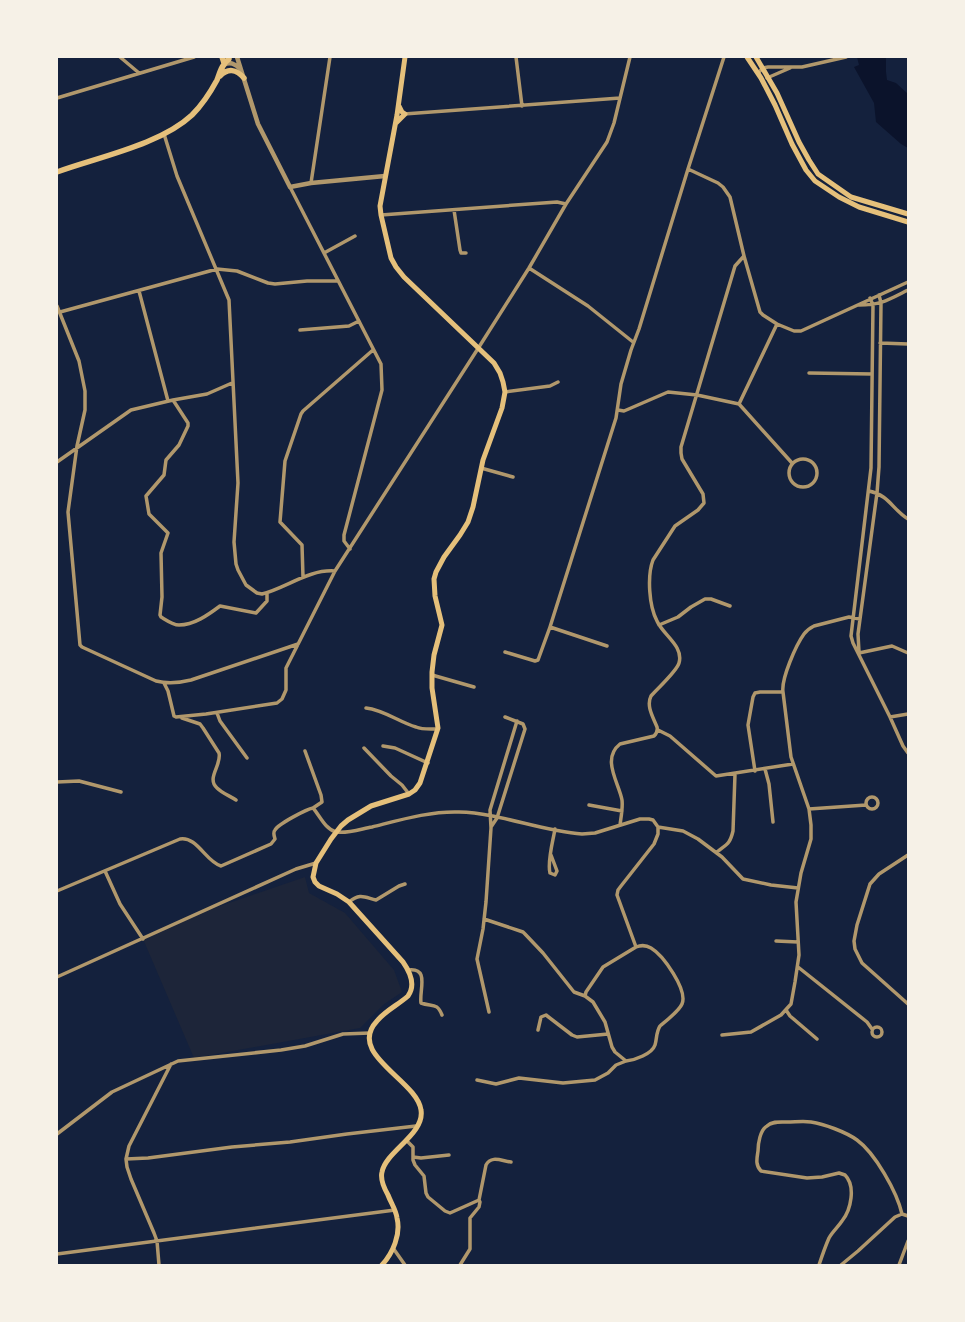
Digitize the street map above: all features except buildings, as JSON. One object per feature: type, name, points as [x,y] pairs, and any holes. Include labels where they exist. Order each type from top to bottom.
[{"type":"main road","points":[[217,80],[222,62],[229,59],[229,57]]},
{"type":"main road","points":[[382,1265],[393,1248],[398,1224],[395,1210],[384,1188],[381,1175],[383,1166],[406,1140],[416,1126],[421,1115],[419,1103],[412,1092],[374,1054],[371,1047],[370,1033],[377,1020],[404,1000],[411,992],[412,983],[408,970],[349,902],[337,894],[323,889],[315,882],[313,877],[316,863],[336,832],[348,820],[367,808],[410,794],[420,783],[428,764],[438,729],[438,720],[432,688],[432,675],[434,655],[442,625],[435,596],[434,579],[436,572],[468,522],[473,507],[480,468],[502,408],[504,392],[500,372],[494,363],[479,347],[404,277],[396,268],[389,251],[380,215],[380,206],[396,124],[405,57]]},
{"type":"main road","points":[[747,57],[761,78],[792,144],[810,176],[839,197],[859,207],[908,222]]},
{"type":"main road","points":[[756,57],[780,99],[798,142],[818,174],[851,197],[908,214]]},
{"type":"main road","points":[[57,172],[135,146],[164,134],[192,115],[224,72],[229,70],[238,72],[244,78]]},
{"type":"main road","points":[[396,124],[405,114],[402,112],[399,105]]},
{"type":"street","points":[[120,57],[139,73]]},
{"type":"street","points":[[57,98],[194,57]]},
{"type":"street","points":[[237,57],[258,124],[337,281],[381,364],[382,390],[344,535],[344,541],[350,549]]},
{"type":"street","points":[[311,183],[330,57]]},
{"type":"street","points":[[516,57],[522,106]]},
{"type":"street","points":[[179,717],[277,703],[282,699],[284,694],[286,668],[335,571],[479,347],[529,268],[566,204],[607,142],[614,123],[630,57]]},
{"type":"street","points":[[505,652],[538,660],[550,627],[618,410],[621,384],[724,57]]},
{"type":"street","points":[[761,78],[769,78],[781,71],[795,67],[846,57]]},
{"type":"street","points":[[222,62],[234,64],[241,70]]},
{"type":"street","points":[[758,73],[763,68],[774,66],[795,67]]},
{"type":"street","points":[[397,115],[620,98]]},
{"type":"street","points":[[164,134],[177,176],[229,300],[238,483],[235,527],[236,564],[238,570],[246,585],[262,594],[303,577],[329,570],[335,571]]},
{"type":"street","points":[[688,168],[718,183],[727,192],[732,202],[744,256],[760,312],[777,324],[794,331],[801,331],[870,298],[908,282]]},
{"type":"street","points":[[290,186],[385,176]]},
{"type":"street","points":[[380,215],[557,202],[566,204]]},
{"type":"street","points":[[454,210],[460,250],[461,253],[466,253]]},
{"type":"street","points":[[324,253],[355,236]]},
{"type":"street","points":[[744,256],[735,266],[681,446],[680,453],[703,494],[704,503],[698,510],[675,526],[651,564],[650,593],[654,615],[659,625],[674,643],[680,657],[679,666],[651,696],[649,706],[658,730],[670,736],[713,775],[720,776],[735,774],[793,764]]},
{"type":"street","points":[[529,268],[592,309],[634,342]]},
{"type":"street","points":[[60,312],[217,269],[237,272],[275,284],[307,281],[337,281]]},
{"type":"street","points":[[858,305],[873,305],[881,303],[908,290]]},
{"type":"street","points":[[139,291],[168,401]]},
{"type":"street","points":[[859,653],[858,634],[877,493],[879,467],[881,303],[879,295]]},
{"type":"street","points":[[870,298],[873,305],[871,468],[851,636],[903,746],[908,753]]},
{"type":"street","points":[[57,306],[79,361],[85,391],[85,410],[68,512],[80,646],[149,678],[164,683],[176,683],[187,681],[298,644]]},
{"type":"street","points":[[300,330],[349,326],[359,321]]},
{"type":"street","points":[[739,404],[777,324]]},
{"type":"street","points":[[880,343],[908,344]]},
{"type":"street","points":[[303,577],[302,545],[282,524],[280,519],[285,462],[303,411],[373,350]]},
{"type":"street","points":[[809,373],[872,374]]},
{"type":"street","points":[[504,392],[550,386],[558,382]]},
{"type":"street","points":[[57,462],[126,412],[168,401],[207,394],[232,383]]},
{"type":"street","points":[[618,410],[624,411],[668,392],[697,395],[739,404],[792,463]]},
{"type":"street","points":[[173,400],[188,423],[188,426],[179,445],[166,460],[164,475],[146,496],[149,514],[168,533],[161,553],[161,618],[177,626],[200,620],[220,606],[256,613],[267,601],[267,593]]},
{"type":"street","points":[[800,458],[810,460],[816,468],[817,477],[811,485],[802,487],[794,484],[790,480],[788,471],[792,463],[800,458]]},
{"type":"street","points":[[480,468],[513,477]]},
{"type":"street","points":[[869,491],[883,496],[908,519]]},
{"type":"street","points":[[659,625],[705,600],[711,599],[730,606]]},
{"type":"street","points":[[722,1035],[751,1032],[776,1018],[786,1010],[790,1004],[798,968],[799,955],[796,909],[798,888],[811,834],[809,809],[793,764],[782,686],[805,633],[814,626],[853,617],[860,619]]},
{"type":"street","points":[[550,627],[607,646]]},
{"type":"street","points":[[859,653],[892,646],[908,653]]},
{"type":"street","points":[[432,675],[474,687]]},
{"type":"street","points":[[164,683],[168,691],[174,716],[200,724],[219,753],[220,761],[213,776],[216,788],[236,800]]},
{"type":"street","points":[[755,771],[748,725],[754,693],[783,692]]},
{"type":"street","points":[[366,708],[374,709],[416,728],[438,729]]},
{"type":"street","points":[[217,712],[220,721],[247,758]]},
{"type":"street","points":[[890,718],[908,714]]},
{"type":"street","points":[[490,828],[497,818],[525,728],[523,724],[505,717]]},
{"type":"street","points":[[489,1012],[477,959],[484,919],[490,810],[517,721]]},
{"type":"street","points":[[620,825],[622,799],[612,770],[612,760],[615,751],[620,744],[654,736],[658,730]]},
{"type":"street","points":[[383,746],[396,748],[428,764]]},
{"type":"street","points":[[364,748],[391,776],[402,784],[410,794]]},
{"type":"street","points":[[57,891],[184,838],[190,840],[215,863],[221,866],[271,844],[274,839],[276,828],[301,812],[313,808],[322,802],[321,795],[305,751]]},
{"type":"street","points":[[765,769],[769,784],[773,822]]},
{"type":"street","points":[[717,852],[728,844],[733,831],[735,774]]},
{"type":"street","points":[[57,782],[79,781],[121,792]]},
{"type":"street","points":[[589,805],[622,811]]},
{"type":"street","points":[[809,809],[866,805]]},
{"type":"street","points":[[313,808],[325,825],[336,832],[355,830],[443,812],[465,812],[577,833],[590,834],[644,818],[653,820],[658,826],[683,831],[690,834],[717,852],[743,879],[771,885],[798,888]]},
{"type":"street","points":[[636,947],[618,899],[618,890],[654,844],[658,834],[658,826]]},
{"type":"street","points":[[551,855],[557,871],[556,874],[550,873],[549,870],[551,855],[555,829]]},
{"type":"street","points":[[908,855],[879,874],[870,884],[856,925],[854,941],[855,949],[862,963],[908,1004]]},
{"type":"street","points":[[57,977],[296,868],[316,863]]},
{"type":"street","points":[[105,871],[120,904],[143,938]]},
{"type":"street","points":[[349,902],[356,896],[376,900],[398,886],[405,884]]},
{"type":"street","points":[[484,919],[523,932],[543,953],[574,992],[585,996],[593,1002],[603,1018],[612,1047],[615,1052],[626,1061]]},
{"type":"street","points":[[776,941],[798,942]]},
{"type":"street","points":[[476,1080],[496,1084],[519,1078],[563,1083],[595,1080],[608,1073],[616,1065],[642,1056],[651,1050],[654,1047],[657,1030],[679,1008],[683,999],[682,991],[677,979],[659,954],[647,946],[636,947],[603,967],[586,992],[585,996]]},
{"type":"street","points":[[798,968],[867,1022],[872,1029]]},
{"type":"street","points":[[408,970],[414,969],[421,975],[421,1003],[434,1005],[440,1010],[442,1015]]},
{"type":"street","points":[[786,1010],[790,1016],[817,1040]]},
{"type":"street","points":[[538,1030],[541,1017],[546,1015],[572,1035],[577,1037],[608,1034]]},
{"type":"street","points":[[57,1134],[112,1092],[171,1063],[182,1060],[281,1050],[305,1046],[343,1034],[370,1033]]},
{"type":"street","points":[[159,1265],[157,1241],[131,1179],[126,1159],[129,1146],[171,1063]]},
{"type":"street","points":[[819,1265],[828,1240],[843,1221],[848,1211],[851,1191],[850,1181],[845,1174],[807,1178],[761,1171],[757,1165],[758,1147],[764,1129],[767,1126],[776,1122],[810,1122],[845,1134],[856,1140],[869,1152],[884,1174],[900,1204],[902,1214]]},
{"type":"street","points":[[126,1159],[148,1158],[232,1147],[290,1142],[416,1126]]},
{"type":"street","points":[[406,1140],[413,1147],[415,1165],[424,1176],[426,1193],[428,1197],[445,1211],[450,1213],[479,1200]]},
{"type":"street","points":[[413,1157],[421,1158],[449,1155]]},
{"type":"street","points":[[460,1265],[470,1248],[469,1222],[470,1218],[480,1205],[479,1200],[488,1161],[492,1159],[512,1162]]},
{"type":"street","points":[[57,1254],[395,1210]]},
{"type":"street","points":[[841,1265],[895,1216],[902,1214],[908,1216]]},
{"type":"street","points":[[899,1265],[908,1240]]},
{"type":"street","points":[[393,1248],[405,1265]]},
{"type":"shaded area","points":[[857,57],[886,57],[887,80],[896,83],[907,93],[908,148],[901,144],[876,122],[874,103],[854,67],[859,65]]},
{"type":"shaded area","points":[[305,877],[309,893],[345,913],[394,970],[402,992],[383,1005],[360,1028],[194,1058],[143,939],[188,917]]}]
